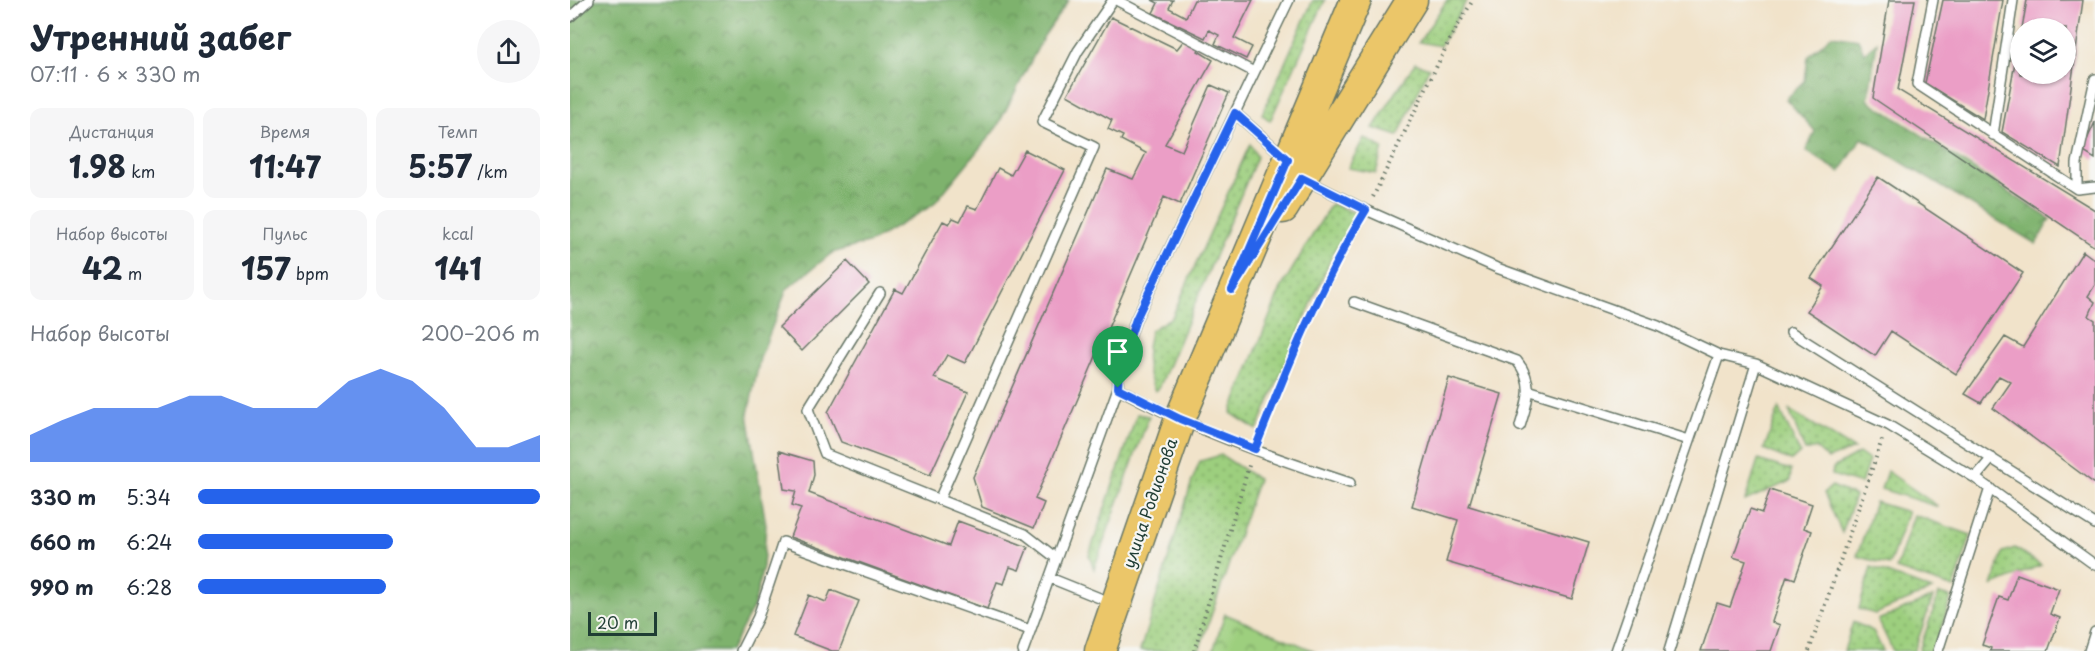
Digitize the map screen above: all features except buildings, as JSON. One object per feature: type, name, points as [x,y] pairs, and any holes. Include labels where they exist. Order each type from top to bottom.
[{"type":"main road","name":"улица Родионова","points":[[1295,169],[1356,0]]},
{"type":"main road","name":"улица Родионова","points":[[1100,651],[1180,419],[1232,290],[1295,169],[1412,0]]},
{"type":"lane","points":[[570,17],[589,0]]},
{"type":"lane","points":[[939,500],[1094,147],[1042,122],[1078,51],[1115,0],[1254,72]]},
{"type":"lane","points":[[1023,651],[1118,388],[1119,369],[1136,319],[1289,0]]},
{"type":"lane","points":[[1933,0],[1917,84],[2077,189],[2095,187]]},
{"type":"lane","points":[[1993,135],[2013,0]]},
{"type":"lane","points":[[2077,189],[2077,163],[2095,79]]},
{"type":"lane","points":[[1235,113],[1295,169],[1366,210],[1497,268],[1658,326],[1719,355],[1756,364],[1888,425],[1975,478],[2095,566]]},
{"type":"lane","points":[[880,293],[808,409],[825,454],[1032,537],[1056,558]]},
{"type":"lane","points":[[1354,302],[1517,361],[1525,371],[1531,391],[1520,426]]},
{"type":"lane","points":[[1791,332],[2095,524]]},
{"type":"lane","points":[[1616,651],[1719,355]]},
{"type":"lane","points":[[1669,651],[1756,364]]},
{"type":"lane","points":[[1118,388],[1180,419],[1350,483]]},
{"type":"lane","points":[[1531,391],[1689,441]]},
{"type":"lane","points":[[1975,478],[1992,458]]},
{"type":"lane","points":[[1938,651],[1989,489]]},
{"type":"lane","points":[[741,651],[758,617],[783,542],[1030,630]]},
{"type":"lane","points":[[1050,578],[1115,604]]},
{"type":"lane","points":[[2089,651],[2095,632]]},
{"type":"path","points":[[1194,651],[1255,449],[1281,382],[1340,253],[1366,210],[1446,48],[1473,0]]},
{"type":"path","points":[[1809,651],[1888,425]]},
{"type":"green space","points":[[570,0],[1069,0],[1044,36],[997,127],[933,205],[871,242],[832,253],[787,289],[760,358],[748,414],[766,525],[763,567],[754,606],[730,651],[570,651]]},
{"type":"green space","points":[[1313,0],[1325,0],[1270,121],[1262,114]]},
{"type":"green space","points":[[1447,0],[1467,0],[1440,46],[1419,42]]},
{"type":"green space","points":[[1832,35],[1858,39],[1864,53],[1877,42],[1868,100],[2050,219],[2036,244],[1862,138],[1840,172],[1806,151],[1815,131],[1786,99],[1805,81],[1808,57]]},
{"type":"green space","points":[[1415,63],[1429,68],[1398,136],[1373,128]]},
{"type":"green space","points":[[1364,138],[1383,148],[1376,173],[1348,168]]},
{"type":"green space","points":[[1250,144],[1257,157],[1160,386],[1155,391],[1149,375],[1147,360],[1147,346],[1151,330],[1172,317]]},
{"type":"green space","points":[[1331,204],[1358,214],[1334,251],[1257,430],[1231,413],[1281,288]]},
{"type":"green space","points":[[1779,408],[1800,453],[1791,461],[1764,449]]},
{"type":"green space","points":[[1789,410],[1854,449],[1828,459],[1816,448],[1805,451]]},
{"type":"green space","points":[[1137,414],[1149,416],[1094,569],[1089,555]]},
{"type":"green space","points":[[1859,453],[1869,460],[1861,484],[1832,475],[1833,468]]},
{"type":"green space","points":[[1221,455],[1258,479],[1199,651],[1140,651],[1200,461]]},
{"type":"green space","points":[[1758,460],[1791,470],[1790,481],[1745,501]]},
{"type":"green space","points":[[1887,471],[1939,507],[1881,489]]},
{"type":"green space","points":[[1832,486],[1855,496],[1842,533],[1824,493]]},
{"type":"green space","points":[[1875,502],[1908,512],[1889,565],[1857,556]]},
{"type":"green space","points":[[1914,515],[1971,535],[1954,588],[1896,569]]},
{"type":"green space","points":[[2015,548],[2041,565],[1992,586],[2003,552]]},
{"type":"green space","points":[[1871,567],[1932,590],[1875,614],[1859,609]]},
{"type":"green space","points":[[1939,594],[1951,597],[1934,651],[1919,651]]},
{"type":"green space","points":[[1933,597],[1914,651],[1893,651],[1878,620]]},
{"type":"green space","points":[[1225,614],[1315,651],[1213,651]]},
{"type":"green space","points":[[1853,622],[1873,631],[1883,651],[1844,651]]},
{"type":"route","points":[[1235,113],[1288,160],[1232,290],[1302,178],[1366,210],[1340,253],[1281,382],[1255,449],[1146,404],[1118,388],[1119,369],[1136,319],[1235,113]]}]
